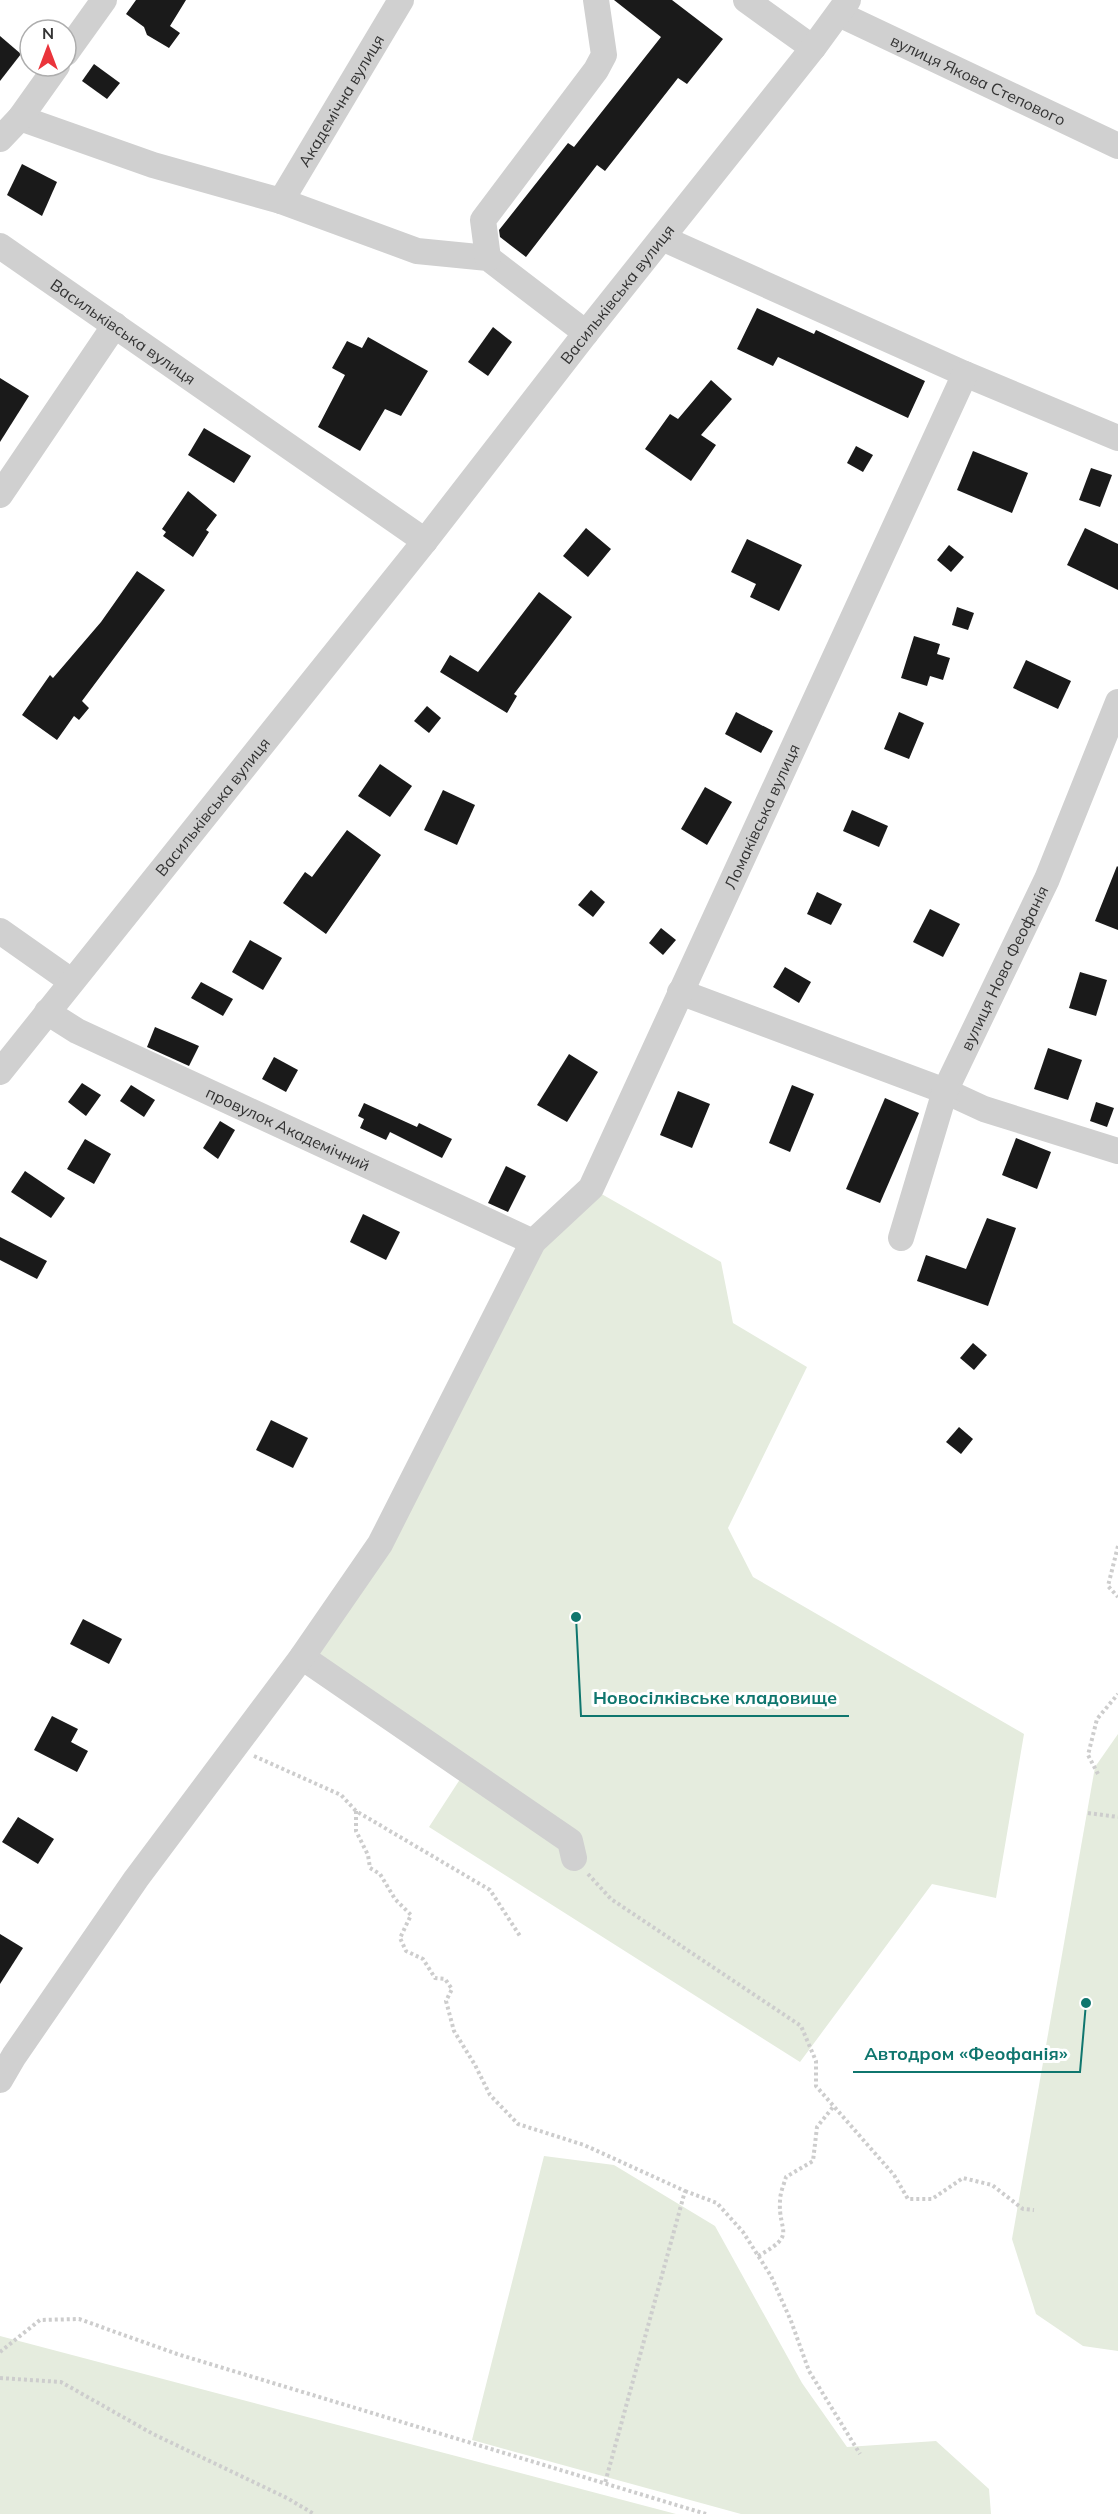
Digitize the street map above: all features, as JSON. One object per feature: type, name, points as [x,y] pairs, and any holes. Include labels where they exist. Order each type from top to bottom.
[{"type":"street","points":[[78,36],[104,0]]},
{"type":"street","name":"Академічна вулиця","points":[[281,201],[401,0]]},
{"type":"street","points":[[488,258],[483,220],[596,70],[604,55],[596,0]]},
{"type":"street","points":[[746,0],[813,48]]},
{"type":"street","name":"Васильківська вулиця","points":[[0,1072],[425,541],[844,7]]},
{"type":"street","name":"вулиця Якова Степового","points":[[844,7],[1118,146]]},
{"type":"street","points":[[0,139],[20,118],[48,78]]},
{"type":"street","points":[[20,118],[153,165],[281,201],[417,251],[488,258],[586,333]]},
{"type":"street","points":[[662,238],[965,374],[1118,438]]},
{"type":"street","name":"Васильківська вулиця","points":[[0,246],[425,541]]},
{"type":"street","points":[[0,495],[115,325]]},
{"type":"street","name":"Ломаківська вулиця","points":[[533,1242],[591,1188],[965,374]]},
{"type":"street","name":"вулиця Нова Феофанія","points":[[902,1238],[945,1091],[1047,879],[1118,702]]},
{"type":"street","points":[[0,931],[71,981]]},
{"type":"street","points":[[680,992],[945,1091],[984,1109],[1118,1151]]},
{"type":"street","name":"провулок Академічний","points":[[47,1012],[77,1031],[533,1242]]},
{"type":"street","points":[[0,2080],[14,2056],[136,1879],[302,1656],[380,1544],[533,1242]]},
{"type":"street","points":[[302,1656],[570,1841],[574,1858]]},
{"type":"path","points":[[1118,1546],[1108,1586],[1118,1597]]},
{"type":"path","points":[[1098,1774],[1088,1755],[1097,1719],[1118,1694]]},
{"type":"path","points":[[234,1748],[341,1795],[356,1811],[490,1890],[520,1936]]},
{"type":"path","points":[[356,1811],[356,1831],[368,1855],[370,1868],[380,1874],[395,1899],[411,1916],[400,1938],[406,1950],[423,1959],[435,1978],[445,1979],[452,1989],[446,2001],[454,2031],[490,2095],[518,2124],[584,2145],[717,2203],[743,2232],[771,2276],[791,2321],[809,2371],[860,2454]]},
{"type":"path","points":[[1088,1813],[1118,1817]]},
{"type":"path","points":[[574,1858],[611,1899],[801,2026],[816,2061],[816,2086],[894,2175],[908,2199],[932,2199],[963,2178],[992,2185],[1023,2209],[1034,2210]]},
{"type":"path","points":[[758,2256],[777,2246],[784,2231],[780,2201],[786,2177],[813,2161],[817,2127],[833,2107]]},
{"type":"path","points":[[605,2483],[685,2191]]},
{"type":"path","points":[[0,2352],[40,2320],[79,2319],[177,2354],[706,2514]]},
{"type":"path","points":[[0,2378],[61,2382],[153,2434],[277,2493],[314,2514]]},
{"type":"shaded area","points":[[591,1188],[721,1262],[733,1323],[807,1367],[728,1528],[753,1577],[1024,1734],[996,1898],[932,1884],[800,2062],[429,1827],[466,1770],[302,1657],[380,1544],[533,1242]]},
{"type":"shaded area","points":[[1118,1734],[1118,2351],[1083,2346],[1036,2314],[1012,2239],[1095,1767]]},
{"type":"shaded area","points":[[544,2156],[614,2165],[715,2226],[802,2383],[847,2447],[936,2441],[989,2489],[991,2514],[741,2514],[472,2440]]},
{"type":"shaded area","points":[[0,2336],[676,2514],[0,2514]]},
{"type":"building","points":[[136,0],[186,0],[170,26],[180,33],[169,48],[147,35],[144,27],[126,14]]},
{"type":"building","points":[[614,0],[672,0],[723,39],[687,84],[678,78],[605,171],[597,165],[526,257],[500,237],[499,230],[568,143],[574,147],[661,37]]},
{"type":"building","points":[[0,36],[18,51],[18,58],[0,81]]},
{"type":"building","points":[[94,64],[120,83],[107,99],[82,81]]},
{"type":"building","points":[[22,164],[57,182],[42,216],[7,195]]},
{"type":"building","points":[[757,308],[814,334],[816,330],[925,381],[908,418],[778,357],[773,366],[737,349]]},
{"type":"building","points":[[493,327],[512,342],[488,376],[468,362]]},
{"type":"building","points":[[368,337],[428,371],[401,416],[385,409],[360,451],[318,427],[345,375],[332,368],[347,341],[362,348]]},
{"type":"building","points":[[0,378],[29,396],[0,442]]},
{"type":"building","points":[[711,380],[732,399],[701,435],[716,445],[691,481],[645,449],[670,414],[678,419]]},
{"type":"building","points":[[204,428],[251,456],[234,483],[188,455]]},
{"type":"building","points":[[856,446],[873,455],[863,472],[847,463]]},
{"type":"building","points":[[973,451],[1028,473],[1012,513],[957,490]]},
{"type":"building","points":[[1091,468],[1112,475],[1100,507],[1079,500]]},
{"type":"building","points":[[188,491],[217,515],[206,530],[209,532],[193,557],[163,536],[166,532],[162,529]]},
{"type":"building","points":[[586,528],[611,549],[588,577],[563,556]]},
{"type":"building","points":[[1085,528],[1118,544],[1118,590],[1067,565]]},
{"type":"building","points":[[747,539],[802,565],[779,611],[750,597],[756,584],[731,572]]},
{"type":"building","points":[[949,545],[964,557],[951,572],[937,560]]},
{"type":"building","points":[[137,571],[165,590],[82,701],[89,708],[79,720],[74,716],[57,740],[22,715],[50,675],[53,678],[101,622]]},
{"type":"building","points":[[539,592],[572,617],[514,694],[517,696],[507,713],[440,672],[450,655],[478,672]]},
{"type":"building","points":[[957,607],[974,613],[968,630],[952,625]]},
{"type":"building","points":[[914,636],[940,644],[937,654],[950,658],[943,680],[930,676],[927,686],[901,678]]},
{"type":"building","points":[[1026,660],[1071,681],[1058,709],[1013,688]]},
{"type":"building","points":[[427,706],[441,718],[429,733],[414,721]]},
{"type":"building","points":[[736,712],[773,731],[761,753],[725,734]]},
{"type":"building","points":[[899,712],[924,723],[909,759],[884,749]]},
{"type":"building","points":[[380,764],[412,786],[390,817],[358,796]]},
{"type":"building","points":[[705,787],[732,802],[707,845],[681,829]]},
{"type":"building","points":[[443,790],[475,805],[457,845],[424,830]]},
{"type":"building","points":[[852,810],[888,826],[879,847],[843,831]]},
{"type":"building","points":[[347,830],[381,855],[326,934],[283,903],[305,872],[312,877]]},
{"type":"building","points":[[1118,867],[1118,930],[1095,921]]},
{"type":"building","points":[[591,890],[605,902],[593,917],[578,905]]},
{"type":"building","points":[[817,892],[842,904],[831,925],[807,914]]},
{"type":"building","points":[[930,909],[960,924],[943,957],[913,942]]},
{"type":"building","points":[[661,928],[676,940],[663,955],[649,943]]},
{"type":"building","points":[[250,940],[282,958],[263,990],[232,972]]},
{"type":"building","points":[[785,967],[811,982],[799,1003],[773,987]]},
{"type":"building","points":[[1080,972],[1107,980],[1096,1016],[1069,1008]]},
{"type":"building","points":[[201,982],[233,999],[223,1016],[191,998]]},
{"type":"building","points":[[155,1027],[199,1046],[189,1066],[147,1047]]},
{"type":"building","points":[[1048,1048],[1082,1060],[1068,1100],[1034,1089]]},
{"type":"building","points":[[569,1054],[598,1072],[567,1122],[537,1105]]},
{"type":"building","points":[[274,1057],[298,1070],[286,1092],[262,1079]]},
{"type":"building","points":[[82,1083],[101,1095],[86,1116],[68,1102]]},
{"type":"building","points":[[131,1085],[155,1100],[144,1117],[120,1101]]},
{"type":"building","points":[[792,1085],[814,1094],[790,1152],[769,1143]]},
{"type":"building","points":[[678,1091],[710,1104],[692,1148],[660,1135]]},
{"type":"building","points":[[885,1098],[919,1113],[880,1203],[846,1189]]},
{"type":"building","points":[[1096,1102],[1114,1108],[1107,1127],[1090,1121]]},
{"type":"building","points":[[364,1103],[417,1127],[419,1123],[452,1139],[442,1158],[390,1132],[386,1140],[360,1128],[364,1119],[358,1116]]},
{"type":"building","points":[[220,1121],[235,1130],[218,1159],[203,1148]]},
{"type":"building","points":[[1016,1138],[1051,1152],[1037,1189],[1002,1175]]},
{"type":"building","points":[[85,1139],[111,1154],[94,1184],[67,1169]]},
{"type":"building","points":[[506,1166],[526,1176],[508,1212],[488,1203]]},
{"type":"building","points":[[25,1171],[65,1198],[51,1218],[11,1192]]},
{"type":"building","points":[[363,1214],[400,1232],[386,1260],[350,1242]]},
{"type":"building","points":[[987,1218],[1016,1228],[988,1306],[917,1281],[926,1255],[966,1269]]},
{"type":"building","points":[[0,1237],[47,1261],[37,1279],[0,1260]]},
{"type":"building","points":[[973,1343],[987,1355],[974,1370],[960,1358]]},
{"type":"building","points":[[271,1420],[308,1438],[293,1468],[256,1450]]},
{"type":"building","points":[[959,1427],[973,1439],[961,1454],[946,1442]]},
{"type":"building","points":[[83,1619],[122,1639],[109,1664],[70,1644]]},
{"type":"building","points":[[52,1716],[78,1729],[71,1742],[88,1751],[77,1772],[34,1750]]},
{"type":"building","points":[[18,1817],[54,1839],[38,1864],[2,1842]]},
{"type":"building","points":[[0,1934],[23,1948],[0,1984]]},
{"type":"place","name":"Новосілківське кладовище","points":[[576,1617]]},
{"type":"place","name":"Автодром «Феофанія»","points":[[1086,2003]]}]
